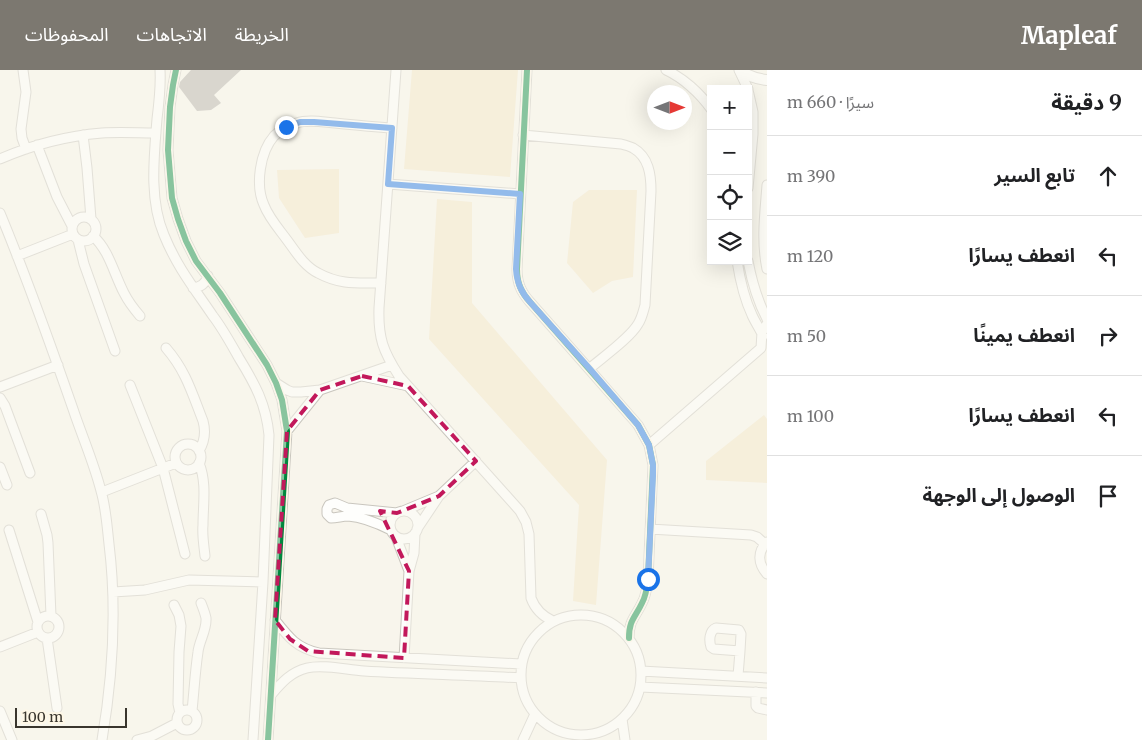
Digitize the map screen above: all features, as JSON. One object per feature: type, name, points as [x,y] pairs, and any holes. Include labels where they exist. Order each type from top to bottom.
[{"type":"street","points":[[23,70],[26,92],[21,129],[26,149]]},
{"type":"street","points":[[160,70],[154,172],[155,193],[163,234],[181,271],[214,316],[258,389],[268,424],[263,582],[253,740]]},
{"type":"street","points":[[176,70],[172,85],[169,142],[172,198],[178,219],[196,261],[229,306],[267,365],[276,383],[284,407],[287,431],[268,740]]},
{"type":"street","points":[[396,70],[378,322],[380,338],[385,352],[399,376],[520,511],[526,522],[529,534],[531,598],[537,610],[544,617],[553,621]]},
{"type":"street","points":[[527,70],[516,269],[519,287],[638,425],[649,445],[652,460],[653,475],[647,590],[641,606],[631,620],[629,638]]},
{"type":"street","points":[[666,70],[684,81],[707,104]]},
{"type":"street","points":[[739,70],[756,79],[767,80]]},
{"type":"street","points":[[739,70],[746,85]]},
{"type":"street","points":[[749,175],[752,107]]},
{"type":"street","points":[[381,283],[344,283],[329,279],[304,263],[269,215],[263,203],[259,175],[264,155],[274,136],[286,127],[300,122],[392,128]]},
{"type":"street","points":[[0,159],[38,145],[83,135],[115,132],[156,133]]},
{"type":"street","points":[[74,233],[86,240],[93,236],[96,230],[92,219],[83,135]]},
{"type":"street","points":[[523,135],[621,144],[633,148],[642,156],[649,167],[651,191],[643,314],[632,332],[590,369]]},
{"type":"street","points":[[38,145],[74,233],[115,351]]},
{"type":"street","points":[[388,184],[520,194]]},
{"type":"street","points":[[767,184],[764,250],[767,269]]},
{"type":"street","points":[[0,213],[58,365],[102,492],[108,534],[114,630],[108,705],[102,740]]},
{"type":"street","points":[[74,233],[73,222],[80,217],[92,219]]},
{"type":"street","points":[[17,256],[74,233]]},
{"type":"street","points":[[93,236],[102,246],[123,292],[140,316]]},
{"type":"street","points":[[649,445],[765,347],[762,332],[752,316],[740,281],[738,265]]},
{"type":"street","points":[[749,265],[759,304],[767,319]]},
{"type":"street","points":[[193,288],[202,285],[208,276]]},
{"type":"street","points":[[214,316],[215,311],[219,308],[229,306]]},
{"type":"street","points":[[762,332],[767,324]]},
{"type":"street","points":[[166,348],[184,372],[203,421],[205,437],[199,451]]},
{"type":"street","points":[[0,387],[58,365]]},
{"type":"street","points":[[276,383],[292,392],[320,390],[392,365]]},
{"type":"street","points":[[362,376],[408,386]]},
{"type":"street","points":[[130,385],[163,468],[185,554]]},
{"type":"street","points":[[287,431],[320,390]]},
{"type":"street","points":[[0,398],[5,406],[30,473]]},
{"type":"street","points":[[199,463],[190,470],[182,468],[176,462],[176,453],[186,444],[196,447],[199,451],[199,463],[204,482],[202,528],[205,556]]},
{"type":"street","points":[[404,658],[409,571],[414,553],[416,531],[417,520],[406,511],[347,512],[369,520],[400,538],[408,538],[416,531],[439,496],[476,461]]},
{"type":"street","points":[[102,492],[176,462]]},
{"type":"street","points":[[0,467],[8,485]]},
{"type":"street","points":[[409,571],[393,533],[390,520],[399,512],[439,496]]},
{"type":"street","points":[[41,514],[48,544],[51,616]]},
{"type":"street","points":[[650,528],[757,537],[766,543],[761,550],[760,559],[762,569],[767,574]]},
{"type":"street","points":[[9,530],[38,622],[38,632],[47,638],[52,637],[58,631],[57,622],[51,616],[46,616],[38,622]]},
{"type":"street","points":[[113,592],[145,590],[190,580],[263,582]]},
{"type":"street","points":[[192,711],[198,652],[206,620],[201,603]]},
{"type":"street","points":[[174,604],[181,626],[178,704],[180,713]]},
{"type":"street","points":[[537,610],[538,632]]},
{"type":"street","points":[[585,614],[600,617],[615,624],[629,638],[639,659],[641,671],[640,687],[630,710],[611,727],[589,735],[565,733],[543,722],[528,703],[520,678],[521,664],[530,641],[538,632],[563,616],[585,614]]},
{"type":"street","points":[[275,620],[290,639],[299,646],[319,653],[521,664]]},
{"type":"street","points":[[615,624],[631,620]]},
{"type":"street","points":[[0,647],[38,632]]},
{"type":"street","points":[[47,638],[57,708]]},
{"type":"street","points":[[738,676],[740,651]]},
{"type":"street","points":[[271,695],[288,677],[309,667],[520,678]]},
{"type":"street","points":[[641,671],[767,678]]},
{"type":"street","points":[[640,687],[767,693]]},
{"type":"street","points":[[756,692],[756,706],[767,710]]},
{"type":"street","points":[[186,710],[192,711],[196,716],[197,722],[194,728],[188,730],[180,728],[177,723],[177,717],[186,710]]},
{"type":"street","points":[[0,711],[12,740]]},
{"type":"street","points":[[525,737],[536,714]]},
{"type":"street","points":[[622,719],[625,739]]},
{"type":"street","points":[[525,737],[543,722]]},
{"type":"street","points":[[136,740],[153,738],[177,723]]},
{"type":"street","points":[[611,727],[625,739]]},
{"type":"street","points":[[188,730],[190,740]]},
{"type":"highlighted area","points":[[362,376],[408,386],[476,461],[439,496],[397,513],[380,511],[409,571],[404,658],[308,651],[290,639],[275,620],[287,431],[320,390]]},
{"type":"shaded area","points":[[412,70],[518,70],[510,177],[404,169]]},
{"type":"shaded area","points":[[339,169],[339,233],[305,238],[279,198],[277,170]]},
{"type":"shaded area","points":[[589,190],[637,190],[633,277],[612,281],[593,293],[567,263],[573,202]]},
{"type":"shaded area","points":[[437,199],[472,202],[472,303],[607,460],[596,605],[573,601],[579,505],[429,339]]},
{"type":"shaded area","points":[[764,415],[767,419],[767,483],[706,480],[706,461]]},
{"type":"building","points":[[191,70],[241,70],[214,95],[221,103],[211,110],[197,111],[179,87],[180,82]]},
{"type":"cycle path","points":[[176,70],[170,107],[168,150],[172,198],[178,219],[196,261],[220,293],[267,365],[282,400],[287,431],[268,740]]},
{"type":"cycle path","points":[[527,70],[517,269],[519,283],[527,298],[638,425],[649,445],[653,465],[648,579],[645,595],[631,623],[629,638]]},
{"type":"route","points":[[286,127],[300,122],[314,122],[392,128],[388,184],[520,194],[516,269],[519,287],[638,425],[649,445],[653,475],[648,579]]}]
